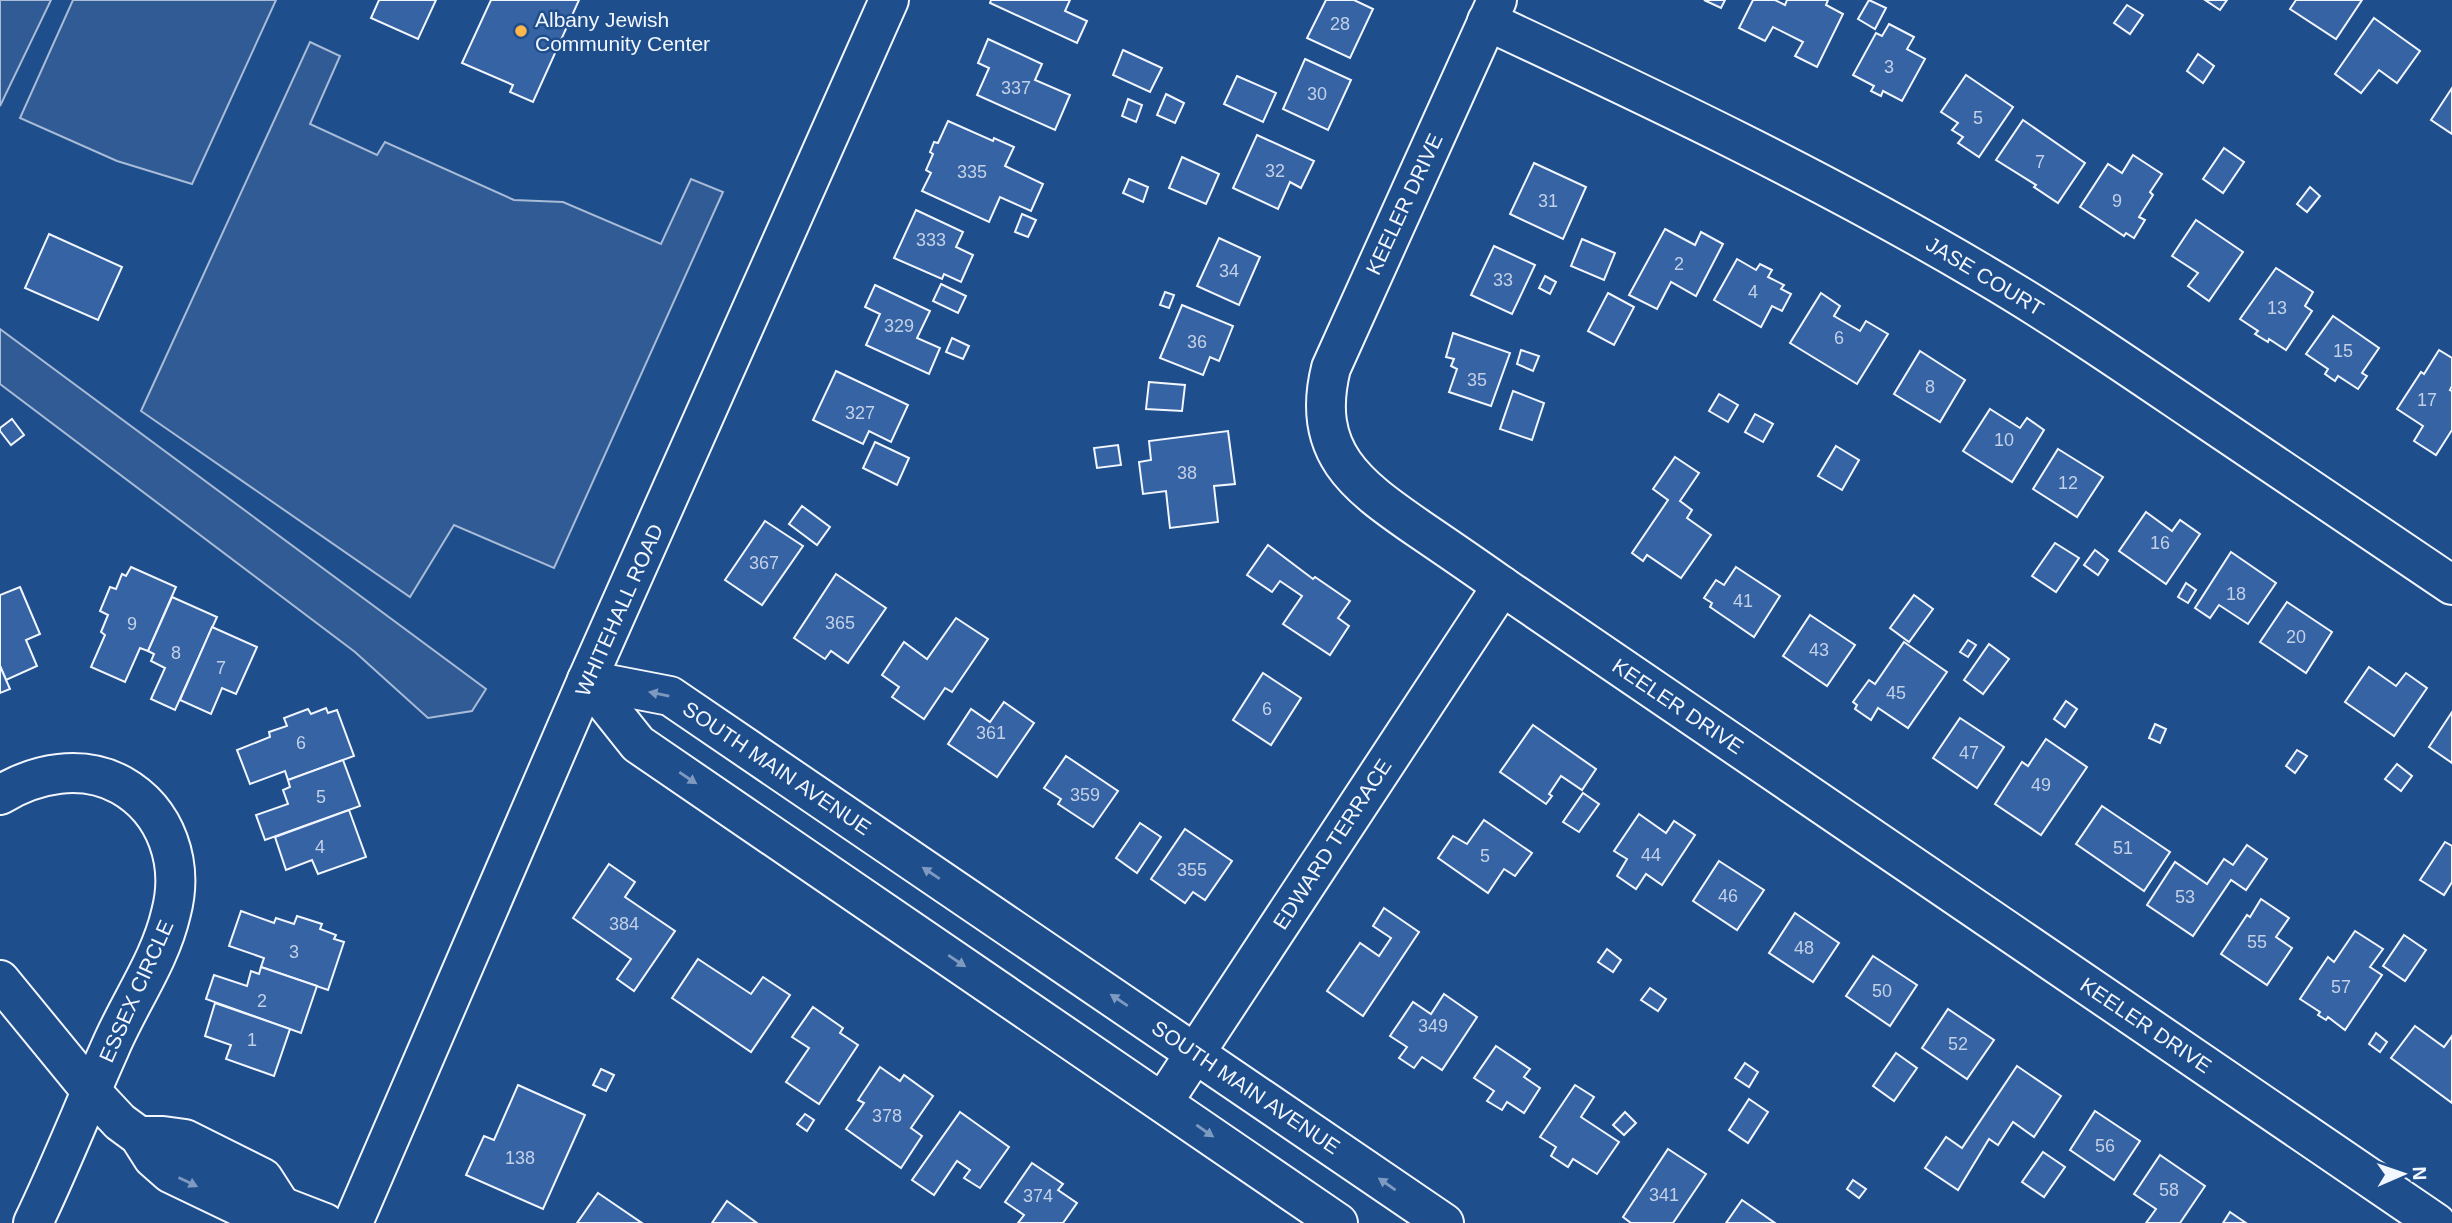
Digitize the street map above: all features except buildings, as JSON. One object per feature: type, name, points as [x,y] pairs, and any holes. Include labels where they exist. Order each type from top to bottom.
[{"type":"street","name":"WHITEHALL ROAD","points":[[354,1223],[587,680],[889,0]]},
{"type":"street","name":"JASE COURT","points":[[1492,10],[1668,105],[1786,164],[1972,268],[2075,331],[2452,585]]},
{"type":"street","name":"KEELER DRIVE","points":[[1492,10],[1336,352],[1327,384],[1330,434],[1343,464],[1353,478],[1378,500],[1502,586],[2436,1223]]},
{"type":"street","name":"EDWARD TERRACE","points":[[1163,1102],[1502,586]]},
{"type":"street","name":"SOUTH MAIN AVENUE","points":[[587,680],[670,696],[1444,1223]]},
{"type":"street","points":[[587,680],[638,744],[1338,1223]]},
{"type":"street","name":"ESSEX CIRCLE","points":[[0,795],[42,777],[76,773],[112,780],[137,797],[163,826],[170,843],[175,878],[171,914],[153,959],[120,1023],[65,1158],[33,1223]]},
{"type":"street","points":[[0,980],[91,1091],[120,1122],[139,1136],[153,1158],[170,1172],[247,1210],[281,1206],[325,1223]]},
{"type":"shaded area","points":[[0,0],[51,0],[0,106]]},
{"type":"shaded area","points":[[73,0],[276,0],[192,184],[117,161],[20,118]]},
{"type":"shaded area","points":[[310,42],[340,56],[310,124],[377,155],[385,142],[514,200],[563,202],[661,244],[691,179],[723,192],[554,568],[454,525],[410,597],[141,411]]},
{"type":"shaded area","points":[[0,329],[486,689],[472,711],[428,718],[355,652],[0,384]]},
{"type":"place","name":"Albany Jewish Community Center","points":[[521,31]]}]
